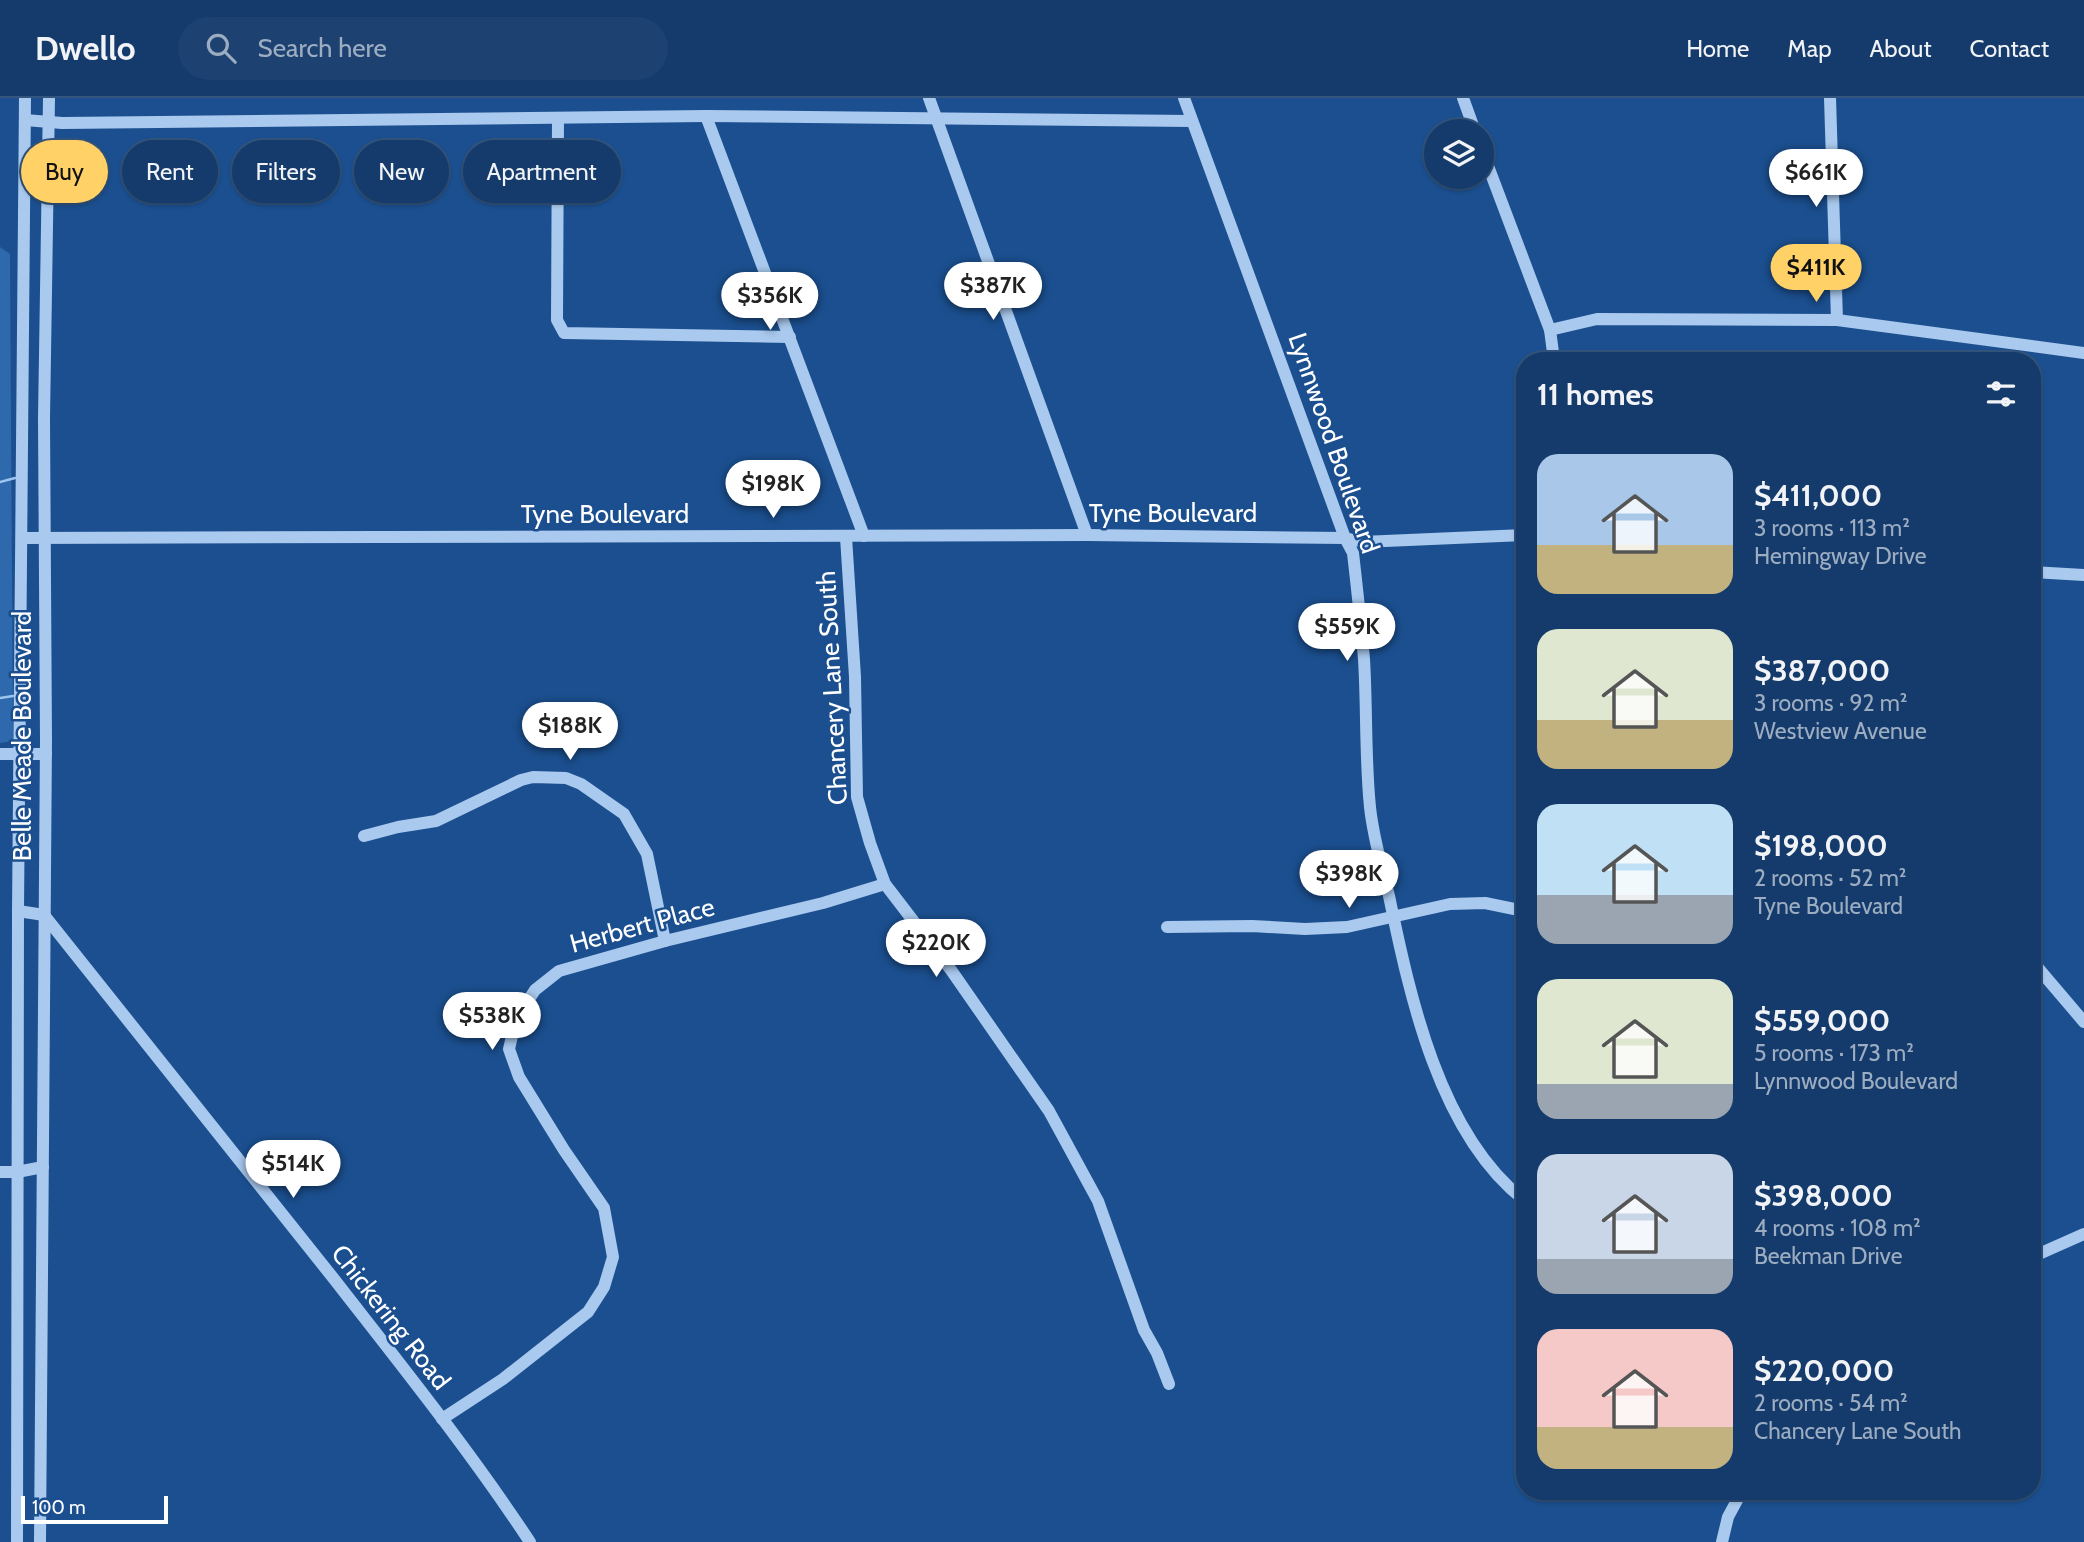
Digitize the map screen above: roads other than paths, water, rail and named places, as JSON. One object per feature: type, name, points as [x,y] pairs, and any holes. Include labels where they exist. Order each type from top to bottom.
[{"type":"street","name":"Belle Meade Boulevard","points":[[17,1542],[18,911],[25,98]]},
{"type":"street","name":"Belle Meade Boulevard","points":[[40,1542],[46,754],[44,419],[49,98]]},
{"type":"street","points":[[929,98],[1087,535]]},
{"type":"street","name":"Lynnwood Boulevard","points":[[1184,98],[1345,538],[1353,553],[1364,659],[1370,810],[1393,918],[1419,1018],[1444,1094],[1474,1145],[1516,1194]]},
{"type":"street","points":[[1463,98],[1471,119]]},
{"type":"street","points":[[1830,98],[1837,320]]},
{"type":"street","points":[[25,120],[62,123],[706,116],[1192,121]]},
{"type":"street","points":[[706,116],[864,537]]},
{"type":"street","points":[[558,118],[557,320],[564,333],[790,337]]},
{"type":"street","points":[[1494,182],[1550,330],[1553,352]]},
{"type":"street","points":[[1550,330],[1597,319],[1837,320],[2084,353]]},
{"type":"street","name":"Tyne Boulevard","points":[[22,538],[1087,535],[1345,538],[1362,542],[1516,535]]},
{"type":"street","name":"Chancery Lane South","points":[[846,537],[855,677],[857,797],[885,884],[951,970],[1049,1111],[1098,1201],[1144,1330],[1157,1353],[1169,1384]]},
{"type":"street","points":[[2041,573],[2084,575]]},
{"type":"street","points":[[0,754],[46,754]]},
{"type":"street","points":[[364,836],[436,821],[521,780],[533,777],[566,778],[581,784],[624,814],[647,854],[665,942]]},
{"type":"street","name":"Herbert Place","points":[[442,1419],[503,1380],[588,1312],[604,1287],[613,1257],[604,1208],[519,1077],[509,1049],[516,1018],[535,990],[559,971],[823,903],[885,884]]},
{"type":"street","points":[[1167,927],[1347,927],[1450,904],[1485,903],[1516,909]]},
{"type":"street","points":[[18,911],[44,915]]},
{"type":"street","name":"Chickering Road","points":[[44,915],[231,1148],[442,1419],[530,1542]]},
{"type":"street","points":[[2041,976],[2084,1022]]},
{"type":"street","points":[[0,1172],[43,1167]]},
{"type":"street","points":[[2041,1253],[2084,1234]]},
{"type":"street","points":[[1722,1542],[1728,1517],[1737,1500]]},
{"type":"waterway","points":[[0,482],[15,478]]},
{"type":"waterway","points":[[0,698],[13,696]]}]
